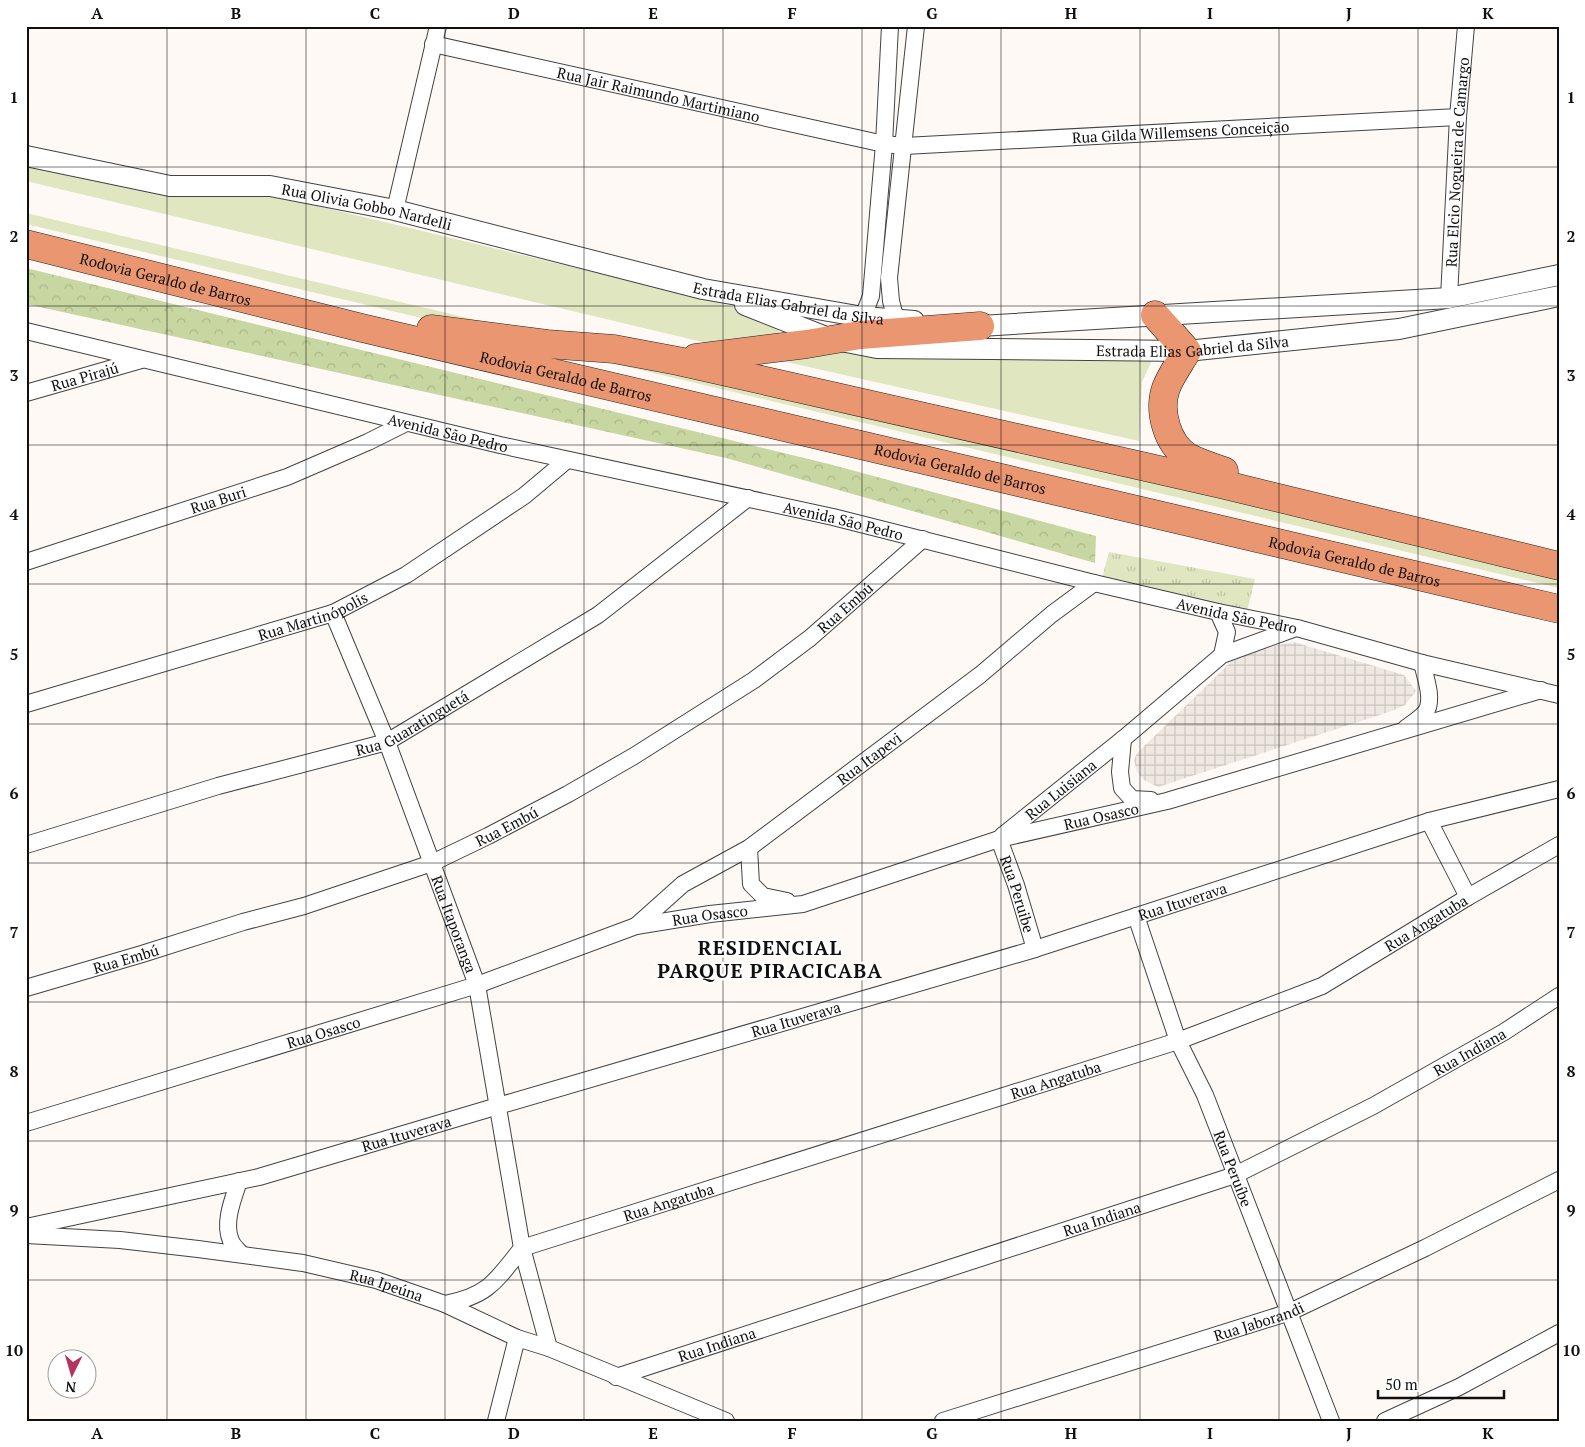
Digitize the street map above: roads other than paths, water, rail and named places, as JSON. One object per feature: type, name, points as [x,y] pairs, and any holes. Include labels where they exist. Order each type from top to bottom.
[{"type":"highway","name":"Rodovia Geraldo de Barros","points":[[26,244],[362,328],[1559,609]]},
{"type":"highway","points":[[1156,316],[1187,351],[1166,389],[1164,408],[1166,428],[1175,446],[1188,456],[1226,472],[1320,495],[1364,518]]},
{"type":"highway","points":[[678,361],[860,335],[980,326]]},
{"type":"highway","name":"Rodovia Geraldo de Barros","points":[[362,328],[423,328],[547,344],[614,349],[678,361],[1364,518],[1559,566]]},
{"type":"street","points":[[395,210],[438,26]]},
{"type":"street","points":[[863,316],[871,296],[884,144],[890,26]]},
{"type":"street","points":[[896,320],[891,301],[890,278],[916,26]]},
{"type":"street","name":"Rua Elcio Nogueira de Camargo","points":[[1449,298],[1458,117],[1466,26]]},
{"type":"street","name":"Rua Jair Raimundo Martimiano","points":[[434,44],[884,144],[904,146]]},
{"type":"street","name":"Rua Gilda Willemsens Conceição","points":[[904,146],[1458,117]]},
{"type":"street","name":"Rua Olivia Gobbo Nardelli","points":[[26,156],[170,186],[270,186],[395,210],[703,289]]},
{"type":"street","name":"Estrada Elias Gabriel da Silva","points":[[703,289],[863,316],[980,326],[1449,298],[1559,275]]},
{"type":"street","name":"Estrada Elias Gabriel da Silva","points":[[703,289],[831,339],[877,348],[1187,351],[1399,329],[1559,296]]},
{"type":"street","name":"Avenida São Pedro","points":[[26,331],[567,460],[748,498],[923,539],[1094,583],[1297,628],[1422,663],[1559,695]]},
{"type":"street","name":"Rua Pirajú","points":[[26,393],[144,359]]},
{"type":"street","name":"Rua Buri","points":[[26,562],[286,477],[368,442],[406,422]]},
{"type":"street","name":"Rua Martinópolis","points":[[26,704],[333,613],[406,575],[524,496],[567,460]]},
{"type":"street","name":"Rua Guaratinguetá","points":[[26,845],[218,786],[387,742],[598,615],[748,498]]},
{"type":"street","name":"Rua Embú","points":[[26,988],[243,922],[304,906],[432,863],[568,794],[634,756],[754,680],[810,638],[923,539]]},
{"type":"street","name":"Rua Itapevi","points":[[636,926],[683,884],[749,848],[980,675],[1052,614],[1094,583]]},
{"type":"street","points":[[1218,612],[1227,632],[1222,655]]},
{"type":"street","name":"Rua Itaporanga","points":[[333,613],[387,742],[477,985],[522,1248],[549,1348]]},
{"type":"street","name":"Rua Luisiana","points":[[999,839],[1123,739],[1222,655],[1297,628]]},
{"type":"street","name":"Rua Osasco","points":[[1400,733],[1426,711],[1429,702],[1422,663]]},
{"type":"street","name":"Rua Osasco","points":[[26,1123],[477,985],[636,926],[710,914],[804,904],[999,839],[1167,801],[1541,690]]},
{"type":"street","name":"Rua Luisiana","points":[[1123,739],[1120,772],[1122,788],[1132,799],[1167,801]]},
{"type":"street","name":"Rua Ituverava","points":[[26,1227],[259,1177],[1035,949],[1429,821],[1558,790]]},
{"type":"street","points":[[1429,821],[1468,897]]},
{"type":"street","name":"Rua Peruibe","points":[[999,839],[1016,885],[1035,949]]},
{"type":"street","name":"Rua Angatuba","points":[[522,1248],[1178,1040],[1322,986],[1468,897],[1559,845]]},
{"type":"street","points":[[749,848],[751,884],[763,896],[804,904]]},
{"type":"street","name":"Rua Peruíbe","points":[[1136,916],[1178,1040],[1205,1095],[1331,1421]]},
{"type":"street","name":"Rua Indiana","points":[[616,1377],[1235,1175],[1373,1106],[1504,1032],[1559,996]]},
{"type":"street","name":"Rua Jaborandi","points":[[943,1421],[1290,1312],[1425,1248],[1559,1180]]},
{"type":"street","points":[[240,1182],[232,1202],[228,1230],[231,1242],[241,1254]]},
{"type":"street","name":"Rua Ipeúna","points":[[26,1235],[120,1240],[241,1254],[303,1263],[376,1280],[445,1304],[517,1338],[549,1348],[726,1421]]},
{"type":"street","points":[[445,1304],[466,1300],[488,1289],[522,1248]]},
{"type":"street","points":[[1384,1421],[1459,1387],[1559,1333]]},
{"type":"street","points":[[496,1421],[517,1338]]},
{"type":"district","name":"RESIDENCIAL PARQUE PIRACICABA","points":[[770,958]]}]
